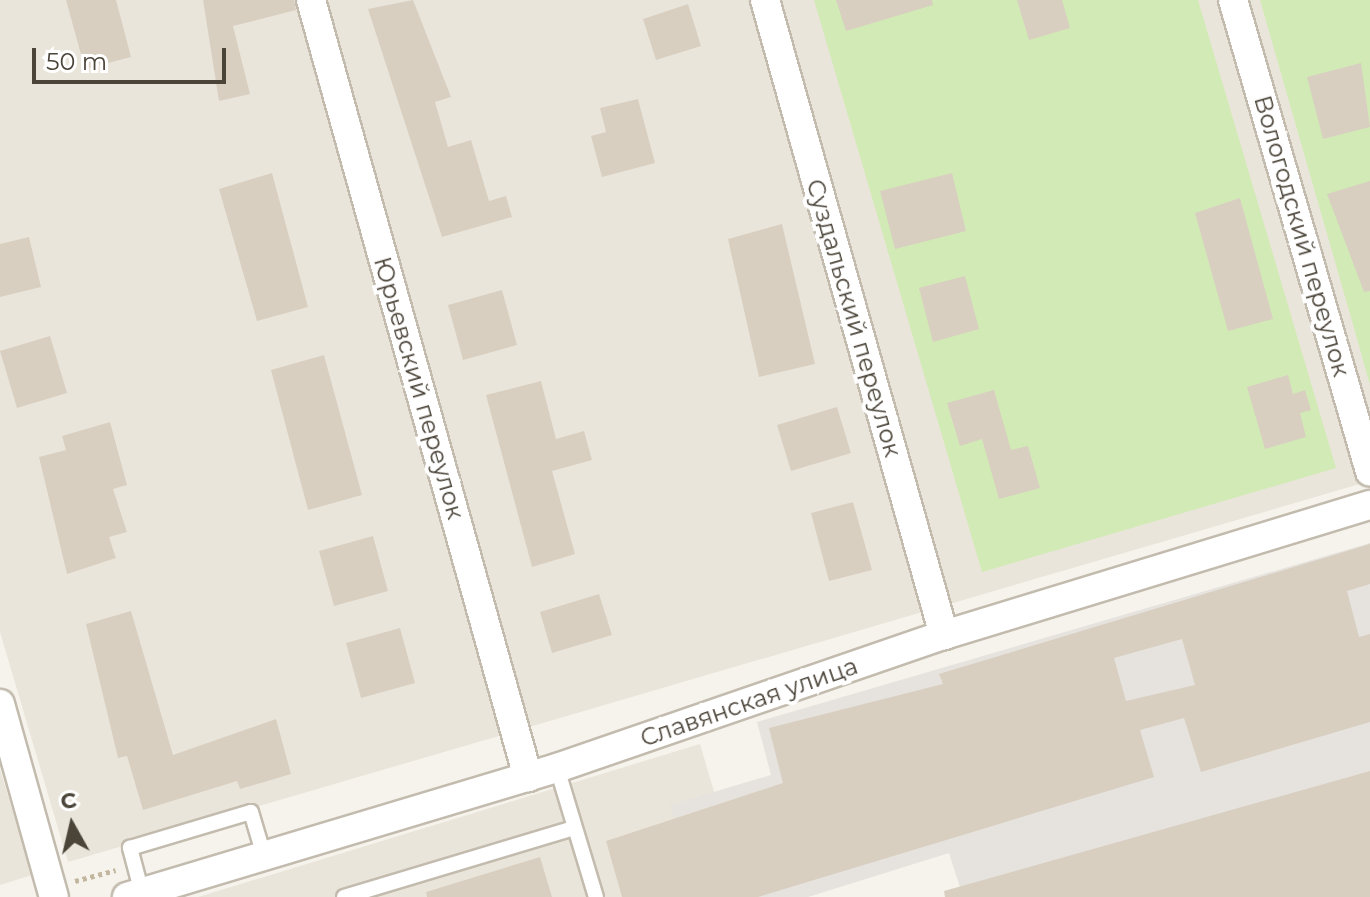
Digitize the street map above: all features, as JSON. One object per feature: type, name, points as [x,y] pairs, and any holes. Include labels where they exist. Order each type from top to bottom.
[{"type":"street","name":"Юрьевский переулок","points":[[311,0],[528,777]]},
{"type":"street","name":"Суздальский переулок","points":[[765,0],[944,635]]},
{"type":"street","name":"Вологодский переулок","points":[[1233,0],[1370,472]]},
{"type":"street","name":"Славянская улица","points":[[134,895],[557,768],[944,635],[1370,505]]},
{"type":"street","points":[[0,704],[54,897]]},
{"type":"lane","points":[[557,768],[596,897]]},
{"type":"lane","points":[[134,895],[130,848],[251,812],[264,856]]},
{"type":"lane","points":[[344,897],[574,828]]},
{"type":"shaded area","points":[[0,0],[1370,0],[1370,481],[68,862],[0,632]]},
{"type":"shaded area","points":[[1370,543],[1370,897],[963,897],[949,853],[808,897],[699,897],[670,805],[771,775],[757,722]]},
{"type":"shaded area","points":[[700,744],[745,897],[198,897]]},
{"type":"shaded area","points":[[0,769],[32,875],[0,885]]},
{"type":"green space","points":[[814,0],[1198,0],[1336,468],[982,572]]},
{"type":"green space","points":[[1260,0],[1370,0],[1370,385],[1354,328]]},
{"type":"building","points":[[66,0],[116,0],[131,57],[85,69]]},
{"type":"building","points":[[203,0],[294,0],[296,10],[233,26],[250,94],[219,101]]},
{"type":"building","points":[[413,0],[451,97],[435,102],[448,147],[471,140],[489,201],[506,196],[512,217],[442,237],[368,9]]},
{"type":"building","points":[[836,0],[932,0],[933,5],[846,31]]},
{"type":"building","points":[[1017,0],[1062,0],[1070,28],[1029,40]]},
{"type":"building","points":[[688,4],[701,46],[656,60],[643,19]]},
{"type":"building","points":[[1361,63],[1370,127],[1323,139],[1307,77]]},
{"type":"building","points":[[638,99],[655,163],[602,177],[591,136],[606,132],[600,108]]},
{"type":"building","points":[[272,173],[308,307],[257,321],[219,189]]},
{"type":"building","points":[[952,173],[966,231],[895,249],[880,191]]},
{"type":"building","points":[[1370,181],[1370,291],[1364,292],[1327,194]]},
{"type":"building","points":[[1240,198],[1273,319],[1228,331],[1195,213]]},
{"type":"building","points":[[782,224],[815,364],[759,377],[728,239]]},
{"type":"building","points":[[29,237],[41,287],[0,297],[0,244]]},
{"type":"building","points":[[965,276],[979,329],[933,342],[919,288]]},
{"type":"building","points":[[502,290],[517,345],[463,360],[448,305]]},
{"type":"building","points":[[50,336],[67,393],[17,408],[0,351]]},
{"type":"building","points":[[324,355],[362,495],[308,510],[271,370]]},
{"type":"building","points":[[1288,375],[1293,394],[1305,390],[1311,410],[1300,413],[1306,437],[1265,449],[1247,387]]},
{"type":"building","points":[[541,381],[556,439],[584,431],[592,460],[552,471],[575,554],[532,567],[486,395]]},
{"type":"building","points":[[994,390],[1011,450],[1028,446],[1040,488],[999,499],[982,439],[960,446],[947,403]]},
{"type":"building","points":[[837,407],[851,453],[791,471],[777,425]]},
{"type":"building","points":[[110,422],[127,485],[113,489],[127,532],[109,537],[116,558],[67,574],[39,457],[66,450],[62,436]]},
{"type":"building","points":[[853,502],[872,570],[829,581],[811,513]]},
{"type":"building","points":[[373,536],[388,591],[334,606],[319,551]]},
{"type":"building","points":[[1370,544],[1370,584],[1347,591],[1359,637],[1370,634],[1370,722],[1201,772],[1184,718],[1140,730],[1154,777],[758,897],[622,897],[606,841],[783,783],[769,728],[943,684],[939,674]],"holes":[[[1182,639],[1195,685],[1126,701],[1114,658]]]},
{"type":"building","points":[[599,594],[612,635],[552,653],[540,612]]},
{"type":"building","points":[[131,611],[173,755],[276,719],[291,774],[240,789],[237,781],[143,810],[127,756],[118,758],[86,624]]},
{"type":"building","points":[[400,628],[415,683],[361,698],[346,643]]},
{"type":"building","points":[[1370,771],[1370,897],[945,897],[944,891]]},
{"type":"building","points":[[540,857],[552,897],[427,897],[426,892]]}]
